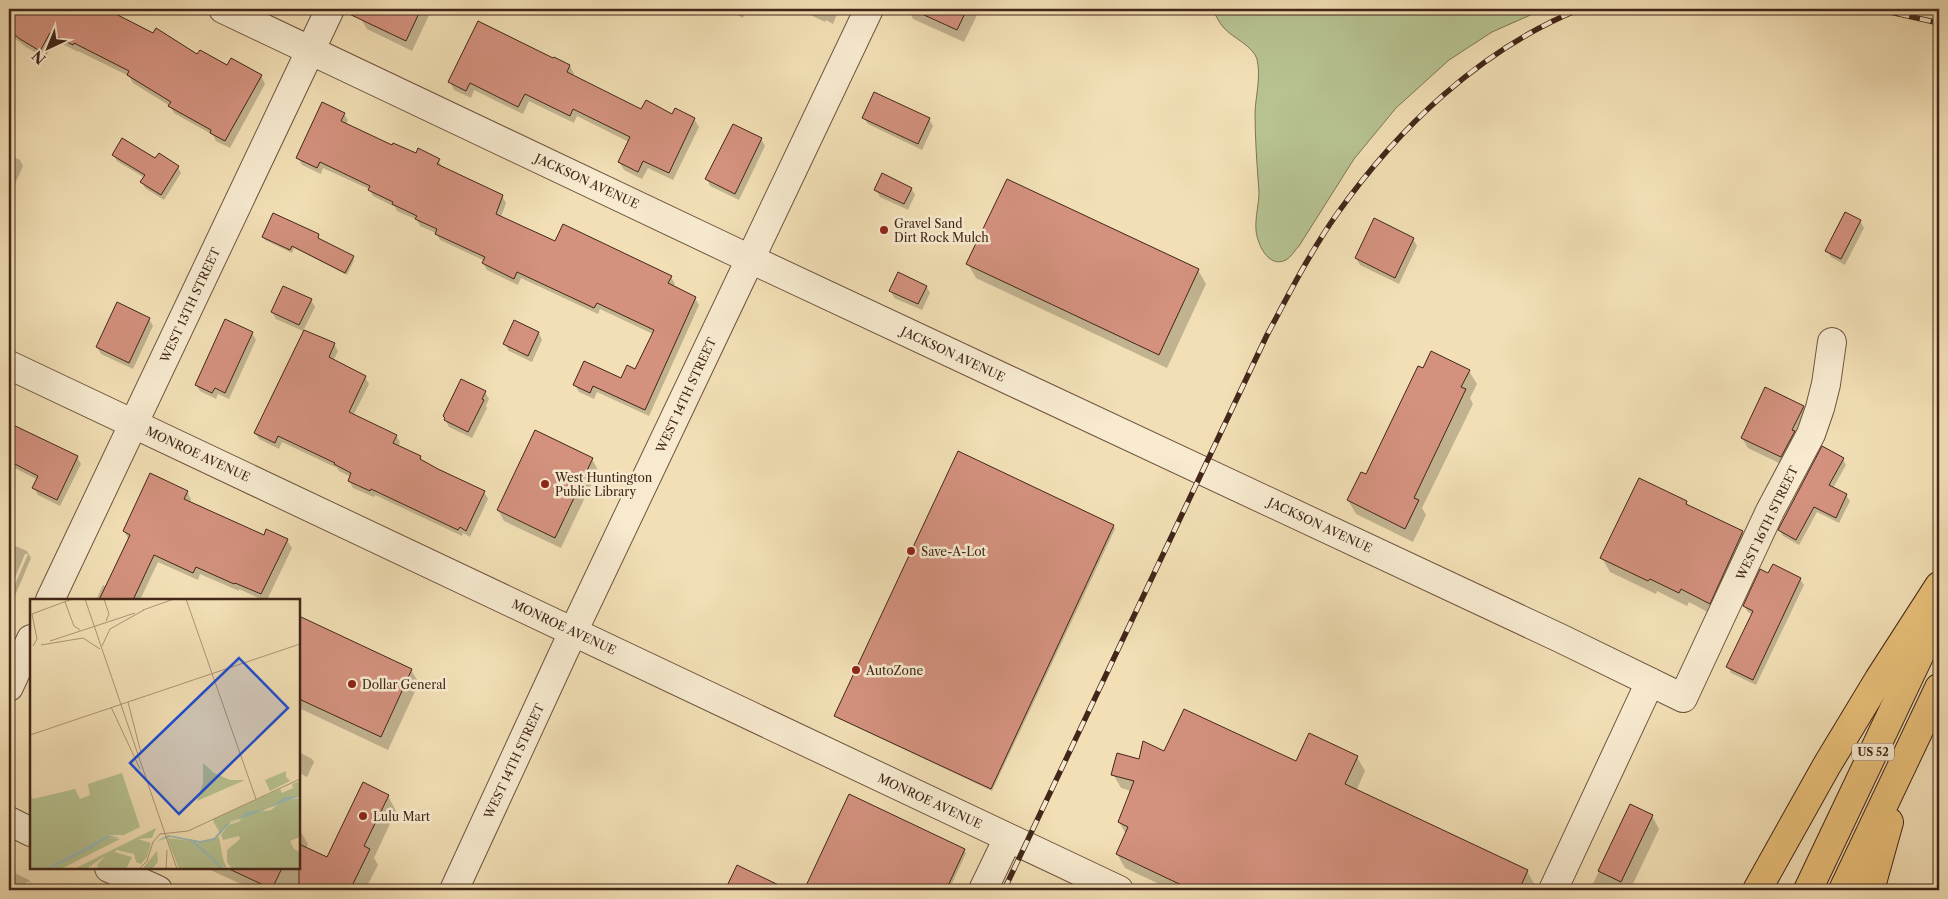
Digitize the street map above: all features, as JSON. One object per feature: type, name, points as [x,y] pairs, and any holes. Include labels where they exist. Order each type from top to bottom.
[{"type":"highway","points":[[1757,890],[1856,718],[1939,586]]},
{"type":"highway","name":"US 52","points":[[1808,890],[1939,614]]},
{"type":"highway","name":"US 52","points":[[1843,890],[1939,688]]},
{"type":"highway","points":[[1870,890],[1908,754]]},
{"type":"street","name":"JACKSON AVENUE","points":[[223,9],[750,259],[1535,626],[1683,698]]},
{"type":"street","name":"WEST 13TH STREET","points":[[50,599],[330,9]]},
{"type":"street","name":"WEST 14TH STREET","points":[[454,890],[869,9]]},
{"type":"street","name":"WEST 16TH STREET","points":[[1683,698],[1770,511],[1810,434],[1820,408],[1826,384],[1832,342]]},
{"type":"street","name":"MONROE AVENUE","points":[[9,365],[1119,890]]},
{"type":"street","points":[[9,687],[30,641]]},
{"type":"street","points":[[1553,890],[1650,682]]},
{"type":"street","points":[[9,821],[30,832]]},
{"type":"street","points":[[983,890],[1008,838]]},
{"type":"street","points":[[111,869],[158,890]]},
{"type":"green space","points":[[1212,9],[1544,9],[1492,32],[1449,60],[1396,108],[1354,159],[1299,246],[1288,259],[1280,262],[1269,258],[1261,248],[1256,230],[1259,192],[1255,122],[1258,79],[1257,59],[1247,46],[1224,28]]},
{"type":"building","points":[[9,9],[106,9],[153,33],[156,28],[197,54],[200,50],[227,65],[231,58],[262,75],[225,141],[210,133],[211,130],[168,106],[171,102],[127,75],[129,71],[74,43],[73,45],[50,33],[40,51],[20,39],[9,30]]},
{"type":"building","points":[[345,9],[421,9],[406,41],[345,12]]},
{"type":"building","points":[[911,9],[967,9],[957,30]]},
{"type":"building","points":[[478,21],[570,65],[567,72],[641,109],[646,100],[672,114],[675,108],[695,118],[669,173],[643,161],[638,172],[618,162],[630,137],[573,109],[570,116],[525,94],[518,107],[470,83],[466,91],[448,82]]},
{"type":"building","points":[[874,92],[930,118],[918,144],[862,118]]},
{"type":"building","points":[[322,102],[345,113],[341,121],[392,145],[393,143],[416,153],[418,148],[440,159],[437,164],[503,195],[496,214],[555,241],[563,224],[672,276],[668,283],[696,297],[645,410],[593,386],[590,393],[573,385],[584,361],[621,378],[627,365],[635,369],[654,330],[597,303],[594,308],[517,272],[514,279],[482,263],[485,257],[435,234],[437,229],[415,219],[417,216],[368,190],[370,186],[320,162],[317,168],[296,158]]},
{"type":"building","points":[[733,124],[762,138],[735,194],[705,179]]},
{"type":"building","points":[[122,138],[155,158],[159,153],[179,166],[161,195],[140,182],[145,175],[112,155]]},
{"type":"building","points":[[882,173],[912,188],[904,204],[874,190]]},
{"type":"building","points":[[1007,179],[1199,269],[1159,355],[966,264]]},
{"type":"building","points":[[1845,212],[1861,220],[1841,259],[1825,251]]},
{"type":"building","points":[[273,213],[319,234],[318,238],[354,256],[345,273],[292,246],[290,250],[262,237]]},
{"type":"building","points":[[1374,218],[1414,238],[1395,278],[1355,258]]},
{"type":"building","points":[[898,272],[927,286],[918,304],[889,291]]},
{"type":"building","points":[[283,286],[312,299],[299,325],[271,312]]},
{"type":"building","points":[[117,302],[150,318],[129,363],[96,347]]},
{"type":"building","points":[[225,319],[253,332],[225,393],[215,388],[212,393],[195,385]]},
{"type":"building","points":[[514,320],[539,332],[528,356],[503,344]]},
{"type":"building","points":[[304,330],[335,343],[329,357],[366,376],[349,412],[397,435],[393,443],[421,456],[420,459],[485,491],[466,531],[460,527],[458,530],[371,489],[370,491],[348,481],[351,473],[335,463],[278,436],[275,443],[254,433]]},
{"type":"building","points":[[1431,351],[1470,370],[1461,387],[1466,389],[1414,498],[1419,500],[1405,529],[1347,500],[1361,472],[1366,474],[1418,366],[1423,368]]},
{"type":"building","points":[[461,379],[486,391],[482,399],[484,400],[468,432],[444,420],[443,416]]},
{"type":"building","points":[[1765,387],[1804,406],[1792,430],[1795,431],[1781,457],[1741,438]]},
{"type":"building","points":[[9,423],[78,456],[57,500],[32,488],[38,476],[9,461]]},
{"type":"building","name":"West Huntington Public Library","points":[[535,430],[593,458],[555,538],[497,510]]},
{"type":"building","points":[[1822,446],[1844,458],[1829,485],[1847,494],[1836,518],[1814,507],[1796,540],[1778,530]]},
{"type":"building","points":[[958,451],[1114,525],[991,789],[834,716]]},
{"type":"building","points":[[150,473],[188,491],[184,499],[264,535],[266,529],[288,539],[261,594],[196,567],[193,573],[154,555],[133,599],[99,599],[130,535],[123,531]]},
{"type":"building","points":[[1639,478],[1687,501],[1686,504],[1743,531],[1710,604],[1681,589],[1679,593],[1650,579],[1648,581],[1600,558]]},
{"type":"building","points":[[1773,564],[1801,578],[1753,680],[1726,667],[1753,611],[1743,606],[1760,569],[1768,573]]},
{"type":"building","name":"Dollar General","points":[[300,616],[412,669],[381,737],[300,699]]},
{"type":"building","points":[[1184,709],[1296,761],[1309,733],[1358,756],[1345,784],[1528,870],[1519,890],[1192,890],[1116,854],[1128,827],[1118,822],[1134,781],[1111,775],[1117,753],[1139,759],[1143,741],[1164,751]]},
{"type":"building","points":[[363,782],[389,795],[364,846],[370,849],[350,890],[299,890],[300,844],[327,857]]},
{"type":"building","points":[[849,794],[965,849],[946,890],[804,890]]},
{"type":"building","points":[[1630,804],[1653,815],[1621,882],[1598,871]]},
{"type":"building","points":[[737,865],[789,890],[725,890]]},
{"type":"building","points":[[229,869],[282,869],[272,889]]},
{"type":"railway","points":[[1004,890],[1267,335],[1300,273],[1327,228],[1387,151],[1444,94],[1509,46],[1544,26],[1580,9]]},
{"type":"railway","points":[[1877,9],[1939,23]]},
{"type":"place","name":"Gravel Sand Dirt Rock Mulch","points":[[884,230]]},
{"type":"place","name":"West Huntington Public Library","points":[[545,484]]},
{"type":"place","name":"Save-A-Lot","points":[[911,551]]},
{"type":"place","name":"AutoZone","points":[[856,670]]},
{"type":"place","name":"Dollar General","points":[[352,684]]},
{"type":"place","name":"Lulu Mart","points":[[363,816]]}]
